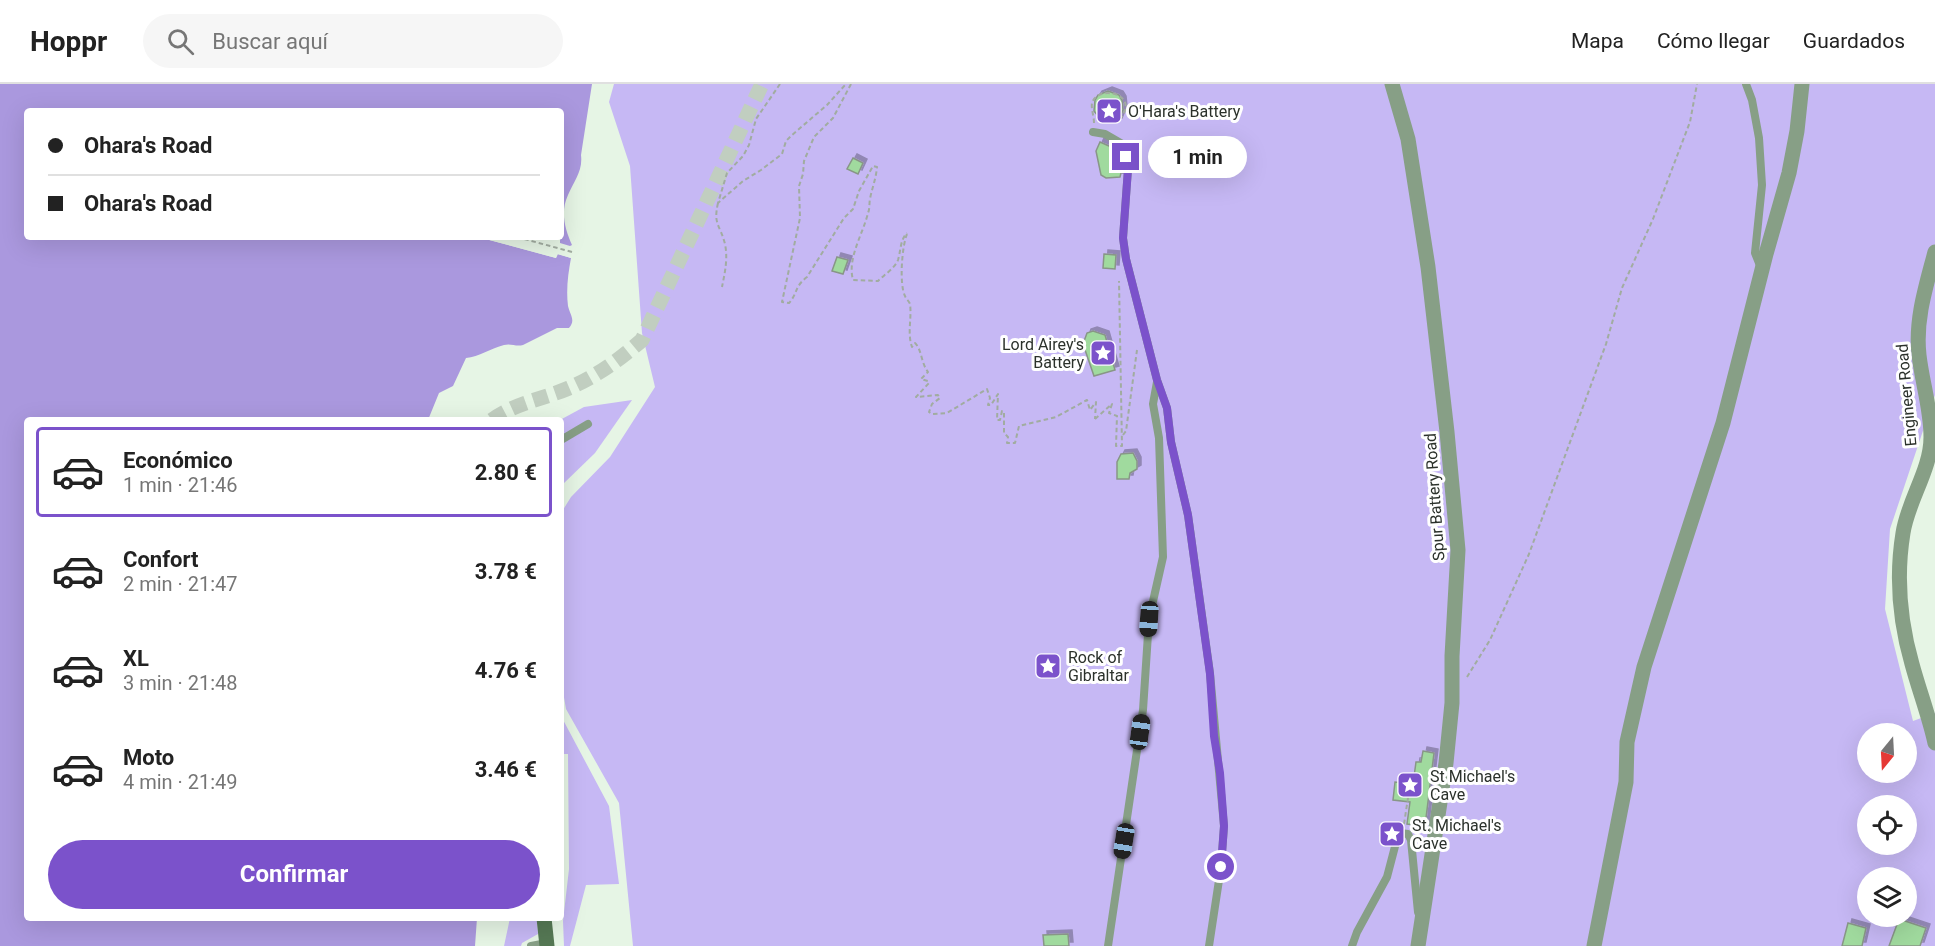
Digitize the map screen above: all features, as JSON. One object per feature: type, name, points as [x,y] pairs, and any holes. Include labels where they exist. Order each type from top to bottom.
[{"type":"main road","points":[[541,945],[544,921]]},
{"type":"street","name":"Spur Battery Road","points":[[1392,84],[1408,139],[1428,267],[1457,523],[1458,550],[1452,656],[1452,703],[1446,763],[1419,939]]},
{"type":"street","points":[[1594,946],[1626,782],[1626,741],[1644,667],[1723,423],[1789,173],[1797,131],[1802,84]]},
{"type":"street","name":"Engineer Road","points":[[1935,252],[1921,302],[1918,330],[1918,355],[1928,405],[1930,449],[1903,530],[1899,570],[1901,612],[1911,661],[1935,743]]},
{"type":"lane","points":[[1746,84],[1752,100],[1759,138],[1762,185],[1755,253],[1762,269]]},
{"type":"lane","points":[[1093,132],[1105,134],[1124,145],[1128,169],[1123,238],[1126,259],[1157,380],[1167,408],[1171,442],[1188,515],[1210,674],[1224,836],[1217,904],[1209,946]]},
{"type":"lane","points":[[1108,946],[1143,710],[1149,619],[1163,557],[1159,438],[1153,404],[1157,380]]},
{"type":"lane","points":[[564,438],[588,424]]},
{"type":"lane","points":[[1352,946],[1357,932],[1387,877],[1398,835],[1403,833],[1410,837],[1412,845],[1419,939]]},
{"type":"path","points":[[722,287],[727,264],[724,243],[715,217],[718,203],[727,173],[743,156],[749,145],[756,119],[780,84]]},
{"type":"path","points":[[718,203],[743,180],[762,170],[782,154],[786,141],[827,105],[846,84]]},
{"type":"path","points":[[851,84],[833,118],[814,137],[804,161],[799,186],[800,218],[782,302],[789,303],[793,299],[798,283],[807,277],[844,218],[853,209],[859,190],[870,170],[873,166],[877,166],[877,177],[869,211],[856,246],[853,280],[878,281],[897,262],[902,241],[907,233],[904,242],[902,273],[905,297],[910,306],[910,339],[912,347],[915,343],[918,346],[921,360],[928,372],[921,379],[929,383],[916,397],[938,395],[940,398],[932,404],[929,412],[932,414],[947,413],[987,389],[990,398],[988,405],[991,405],[998,394],[997,420],[1000,420],[1002,411],[1004,412],[1004,434],[1008,437],[1007,443],[1015,443],[1019,426],[1056,417],[1086,400],[1090,410],[1096,402],[1095,419],[1112,404],[1109,413],[1117,416],[1116,446],[1122,446],[1119,322]]},
{"type":"path","points":[[1452,703],[1490,640],[1529,554],[1606,344],[1622,288],[1653,219],[1690,122],[1697,84]]},
{"type":"path","points":[[1093,132],[1092,103],[1095,96],[1103,90],[1111,89],[1122,95],[1125,109],[1120,119]]},
{"type":"path","points":[[527,240],[572,252]]},
{"type":"path","points":[[1122,437],[1126,431],[1143,321]]},
{"type":"path","points":[[1403,833],[1410,785]]},
{"type":"shaded area","points":[[0,84],[592,84],[581,166],[564,208],[564,108],[24,108],[24,240],[489,240],[556,258],[557,254],[571,258],[567,294],[572,320],[569,328],[557,328],[523,345],[504,345],[466,358],[453,386],[439,393],[429,417],[24,417],[24,921],[477,921],[475,946],[0,946]]},
{"type":"shaded area","points":[[614,84],[1935,84],[1935,395],[1890,529],[1885,609],[1913,721],[1935,713],[1935,946],[633,946],[619,803],[566,709],[564,697],[564,508],[571,497],[610,457],[655,387],[642,333],[630,166],[609,102]]},
{"type":"shaded area","points":[[564,214],[572,245],[560,243],[560,240],[564,240]]},
{"type":"shaded area","points":[[632,400],[595,453],[564,483],[564,418],[584,407]]},
{"type":"shaded area","points":[[564,722],[609,806],[619,884],[586,885],[570,946],[564,946],[563,921],[569,869],[568,754],[564,754]]},
{"type":"shaded area","points":[[509,921],[537,921],[538,934],[522,943],[521,946],[504,946]]},
{"type":"pier","points":[[489,240],[500,240],[554,255],[557,251],[571,255],[571,258],[558,254],[556,258]]},
{"type":"building","points":[[1108,91],[1119,95],[1122,100],[1123,110],[1118,122],[1103,122],[1094,111],[1098,95]]},
{"type":"building","points":[[1100,142],[1118,150],[1118,161],[1121,161],[1122,169],[1120,177],[1106,178],[1101,175],[1096,151]]},
{"type":"building","points":[[853,158],[863,163],[858,174],[847,169]]},
{"type":"building","points":[[1104,254],[1116,255],[1115,269],[1103,268]]},
{"type":"building","points":[[837,257],[848,260],[843,274],[832,271]]},
{"type":"building","points":[[1093,331],[1105,335],[1115,370],[1094,376],[1083,344],[1087,333]]},
{"type":"building","points":[[1133,453],[1137,461],[1137,469],[1130,473],[1129,479],[1117,479],[1117,462],[1121,454]]},
{"type":"building","points":[[1423,751],[1434,753],[1425,826],[1407,824],[1410,802],[1393,800],[1395,782],[1413,784],[1416,762],[1421,762]]},
{"type":"building","points":[[1848,923],[1866,928],[1862,946],[1842,946]]},
{"type":"building","points":[[1917,925],[1926,928],[1920,946],[1889,946],[1896,927],[1917,927]]},
{"type":"building","points":[[1068,934],[1069,946],[1044,946],[1043,935]]},
{"type":"tunnel","points":[[496,417],[510,409],[569,388],[589,378],[616,361],[642,340],[762,84]]},
{"type":"place","name":"O'Hara's Battery","points":[[1109,111]]},
{"type":"place","name":"Lord Airey's Battery","points":[[1103,353]]},
{"type":"place","name":"Rock of Gibraltar","points":[[1048,666]]},
{"type":"place","name":"St Michael's Cave","points":[[1410,785]]},
{"type":"place","name":"St. Michael's Cave","points":[[1392,834]]},
{"type":"route","points":[[1126,157],[1128,169],[1124,196],[1123,238],[1126,259],[1157,380],[1167,408],[1171,442],[1188,515],[1210,674],[1224,826],[1221,867]]}]
